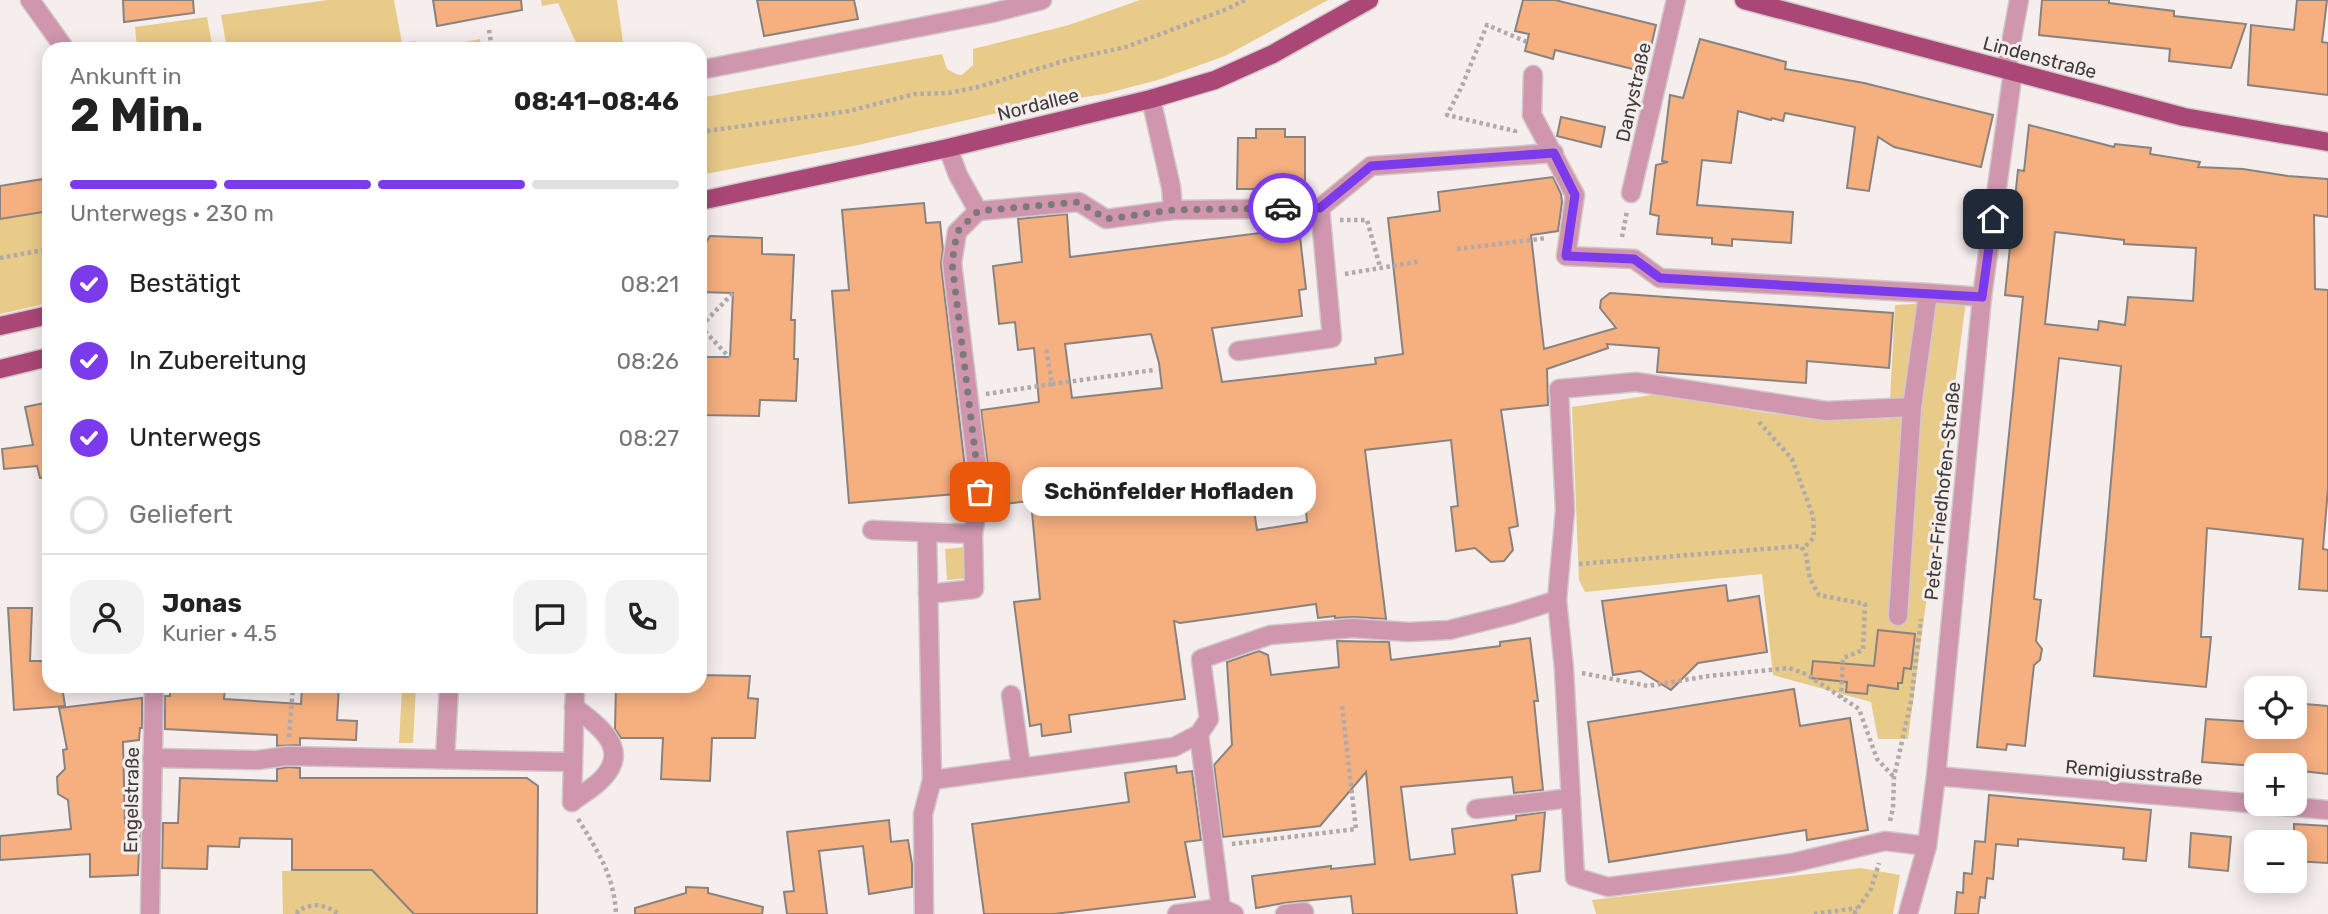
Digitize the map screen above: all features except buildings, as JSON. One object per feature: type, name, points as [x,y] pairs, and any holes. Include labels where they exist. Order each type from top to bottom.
[{"type":"main road","name":"Nordallee","points":[[707,200],[948,148],[1151,99],[1215,80],[1273,54],[1369,0]]},
{"type":"main road","name":"Lindenstraße","points":[[1744,0],[2184,117],[2328,142]]},
{"type":"main road","points":[[0,326],[42,317]]},
{"type":"main road","points":[[0,369],[42,359]]},
{"type":"street","points":[[30,0],[60,42]]},
{"type":"street","points":[[707,69],[992,13],[1042,0]]},
{"type":"street","name":"Danystraße","points":[[1631,193],[1676,0]]},
{"type":"street","name":"Peter-Friedhofen-Straße","points":[[1908,914],[1927,846],[1936,776],[1982,297],[2019,0]]},
{"type":"street","points":[[1533,75],[1532,115],[1575,195],[1566,256],[1634,259],[1660,278],[1982,297]]},
{"type":"street","points":[[1151,99],[1171,187],[1173,210]]},
{"type":"street","points":[[948,148],[958,175],[978,211]]},
{"type":"street","points":[[928,594],[975,589],[973,534],[980,492],[952,263],[957,232],[978,211],[1079,202],[1106,219],[1173,210],[1321,215],[1371,166],[1554,153]]},
{"type":"street","points":[[1238,351],[1332,338],[1321,215]]},
{"type":"street","points":[[1898,616],[1912,407],[1928,293]]},
{"type":"street","points":[[1912,407],[1826,411],[1636,382],[1559,389],[1565,510],[1557,600],[1564,669],[1576,877],[1608,887],[1792,863],[1885,841],[1927,846]]},
{"type":"street","points":[[872,530],[973,534]]},
{"type":"street","points":[[924,914],[923,814],[932,780],[927,533]]},
{"type":"street","points":[[932,780],[1174,747],[1199,734],[1209,719],[1201,659],[1270,635],[1353,628],[1408,632],[1449,630],[1557,600]]},
{"type":"street","name":"Engelstraße","points":[[150,914],[154,693]]},
{"type":"street","points":[[445,759],[449,693]]},
{"type":"street","points":[[572,802],[575,693]]},
{"type":"street","points":[[1011,695],[1021,767]]},
{"type":"street","points":[[572,802],[608,772],[614,759],[608,736],[594,721],[574,707]]},
{"type":"street","points":[[1177,914],[1227,911],[1214,846],[1199,734]]},
{"type":"street","points":[[152,758],[258,761],[287,756],[573,762]]},
{"type":"street","name":"Remigiusstraße","points":[[1936,776],[2328,810]]},
{"type":"street","points":[[1476,809],[1571,799]]},
{"type":"street","points":[[1285,914],[1304,912]]},
{"type":"path","points":[[707,131],[849,111],[915,94],[949,93],[978,87],[1067,60],[1126,47],[1245,0]]},
{"type":"path","points":[[1522,155],[1514,131],[1447,115],[1487,25],[1527,42]]},
{"type":"path","points":[[489,30],[491,42]]},
{"type":"path","points":[[1618,258],[1631,193]]},
{"type":"path","points":[[1321,215],[1367,220],[1380,267]]},
{"type":"path","points":[[1457,249],[1569,236]]},
{"type":"path","points":[[0,258],[42,250]]},
{"type":"path","points":[[1327,277],[1421,261]]},
{"type":"path","points":[[707,320],[733,293]]},
{"type":"path","points":[[707,333],[730,358]]},
{"type":"path","points":[[1046,347],[1052,384]]},
{"type":"path","points":[[968,397],[1154,370]]},
{"type":"path","points":[[1747,399],[1759,422],[1792,459],[1813,516],[1814,537],[1803,549]]},
{"type":"path","points":[[1559,565],[1801,546],[1806,555],[1810,579],[1819,595],[1865,604],[1863,650],[1843,658],[1841,698]]},
{"type":"path","points":[[1854,914],[1871,889],[1885,841],[1893,808],[1894,777],[1911,701],[1921,616],[1898,616]]},
{"type":"path","points":[[1564,669],[1648,686],[1709,676],[1789,668],[1806,674],[1859,709],[1877,759],[1894,777]]},
{"type":"path","points":[[287,756],[292,693]]},
{"type":"path","points":[[1214,846],[1356,829],[1342,706]]},
{"type":"path","points":[[572,802],[578,819],[608,872],[615,891],[616,914]]},
{"type":"path","points":[[297,914],[310,904],[328,906],[339,914]]},
{"type":"path","points":[[1814,914],[1857,908]]},
{"type":"shaded area","points":[[328,0],[394,0],[402,42],[226,42],[221,15]]},
{"type":"shaded area","points":[[541,0],[617,0],[623,42],[576,42],[558,3],[542,6]]},
{"type":"shaded area","points":[[1140,0],[1328,0],[1225,56],[1158,80],[1104,94],[1023,107],[858,145],[707,174],[707,97],[942,54],[947,69],[962,75],[973,65],[973,49],[1069,25]]},
{"type":"shaded area","points":[[207,17],[212,42],[136,42],[135,27]]},
{"type":"shaded area","points":[[42,212],[42,305],[0,314],[0,219]]},
{"type":"shaded area","points":[[1966,301],[1908,739],[1878,739],[1871,702],[1773,675],[1762,574],[1585,592],[1579,580],[1572,407],[1659,394],[1760,412],[1815,418],[1889,419],[1895,305]]},
{"type":"shaded area","points":[[966,547],[968,578],[947,580],[945,549]]},
{"type":"shaded area","points":[[402,693],[416,693],[413,743],[399,743]]},
{"type":"shaded area","points":[[1861,868],[1900,875],[1893,914],[1596,914],[1592,900]]},
{"type":"shaded area","points":[[372,870],[414,914],[283,914],[282,871]]},
{"type":"way so far","points":[[980,492],[952,263],[957,232],[978,211],[1079,202],[1106,219],[1173,210],[1283,208]]},
{"type":"place","name":"Schönfelder Hofladen","points":[[980,492]]},
{"type":"route","points":[[1283,208],[1320,208],[1371,166],[1554,153],[1575,195],[1566,256],[1634,259],[1660,278],[1982,297],[1993,219]]}]
